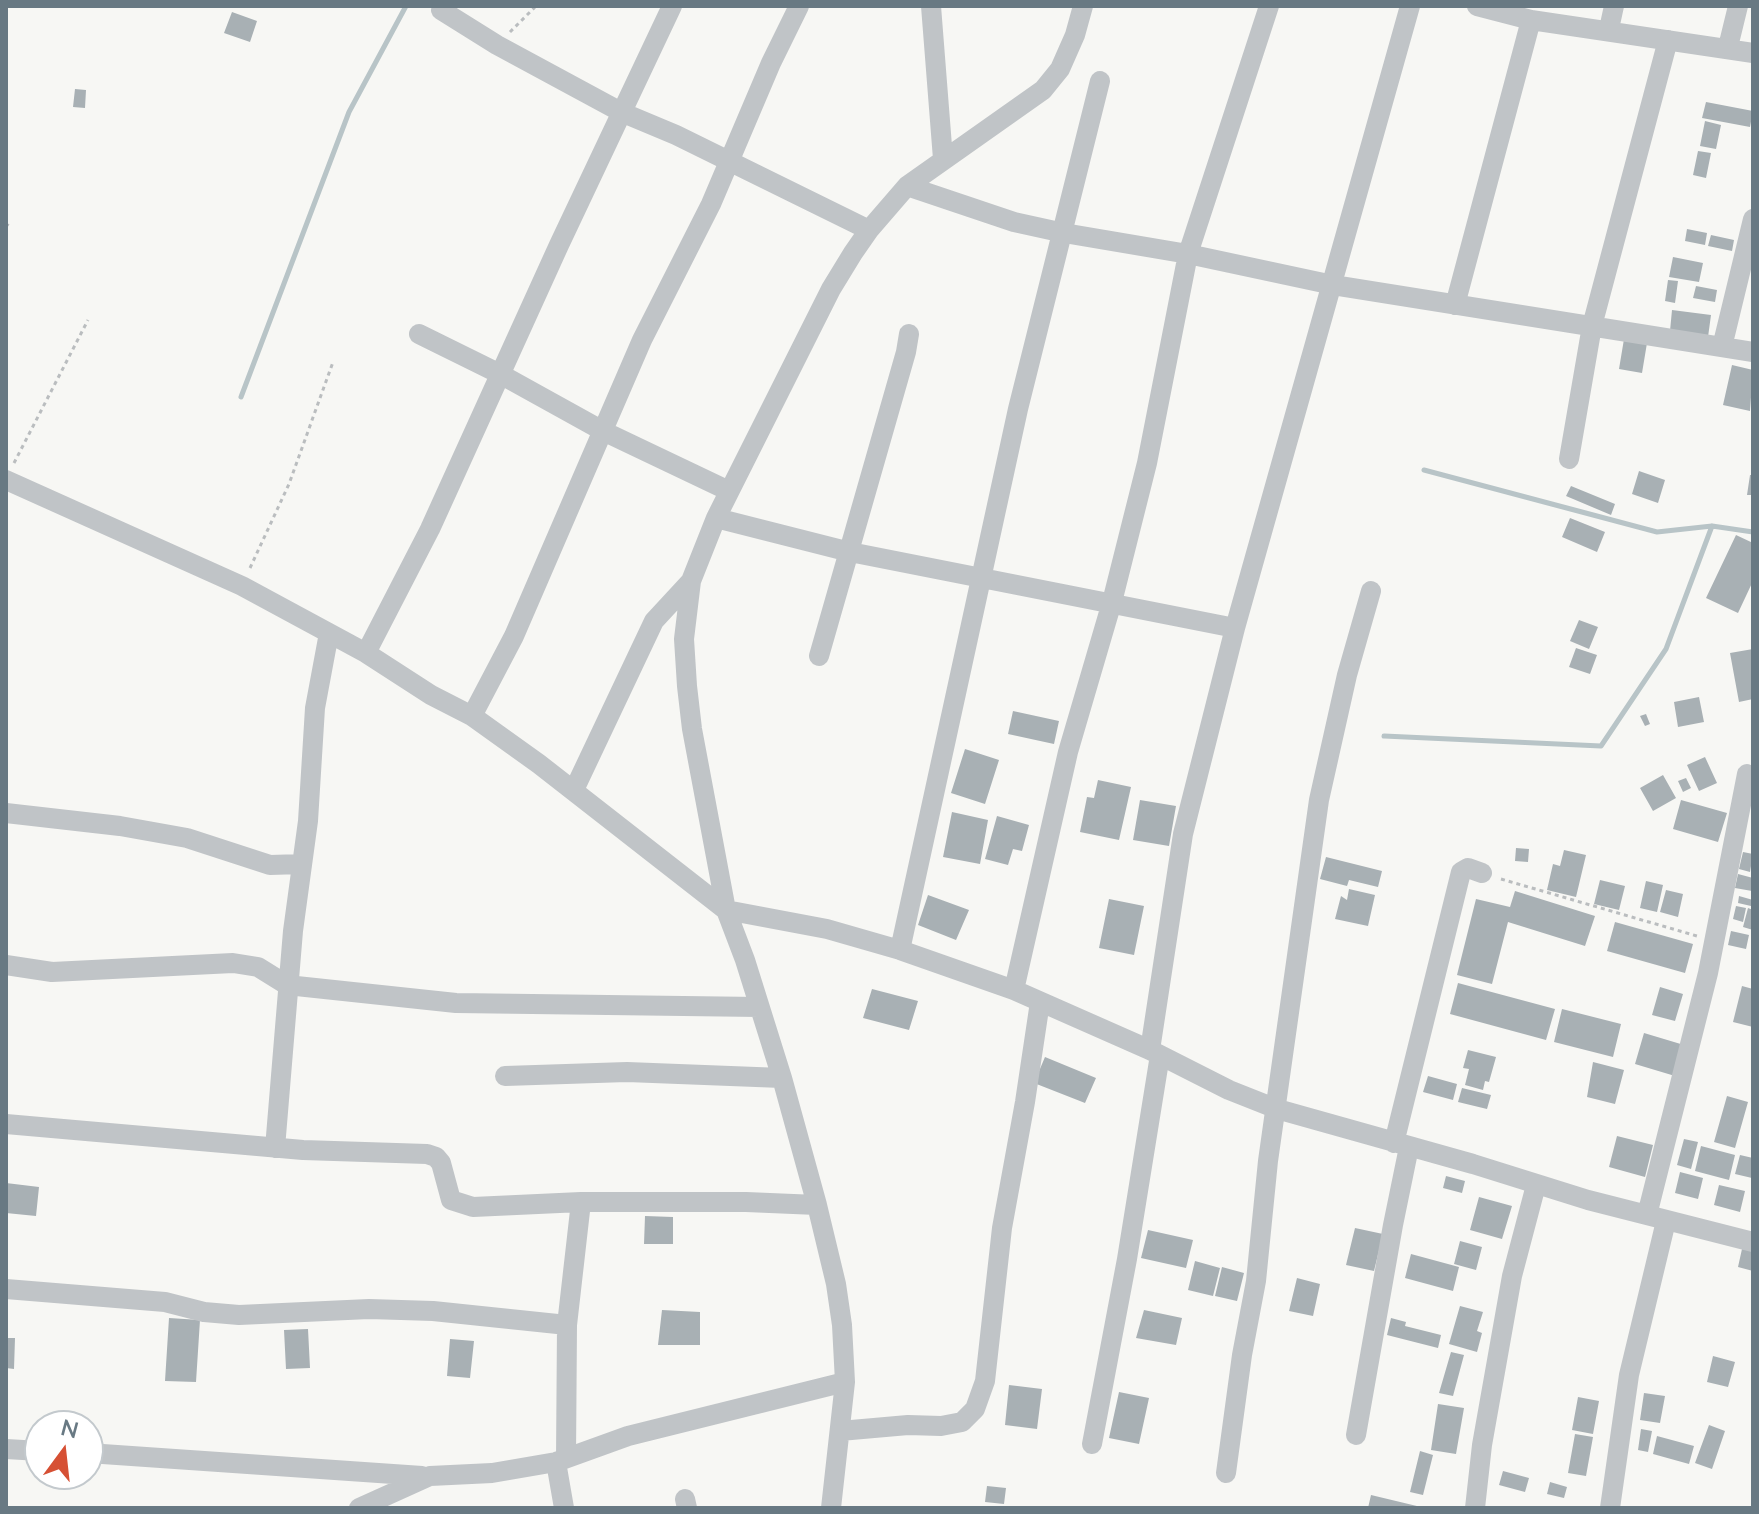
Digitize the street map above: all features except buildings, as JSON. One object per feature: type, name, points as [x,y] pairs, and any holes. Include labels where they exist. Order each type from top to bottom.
[{"type":"street","points":[[366,653],[430,529],[672,6]]},
{"type":"street","points":[[472,716],[514,636],[642,340],[676,277],[799,6]]},
{"type":"street","points":[[931,6],[943,159]]},
{"type":"street","points":[[831,1508],[845,1382],[836,1284],[782,1078],[726,910],[692,729],[684,639],[691,581],[716,518],[831,289],[869,230],[907,186],[1043,90],[1060,69],[1075,35],[1083,6]]},
{"type":"street","points":[[1014,990],[1068,752],[1112,602],[1147,463],[1188,254],[1269,6]]},
{"type":"street","points":[[1092,1444],[1127,1259],[1183,834],[1235,628],[1410,6]]},
{"type":"street","points":[[1477,6],[1531,20],[1609,29],[1753,53]]},
{"type":"street","points":[[1609,29],[1614,6]]},
{"type":"street","points":[[1728,47],[1738,6]]},
{"type":"street","points":[[441,10],[497,45],[621,112],[676,135],[869,230]]},
{"type":"street","points":[[1455,305],[1531,20]]},
{"type":"street","points":[[1569,459],[1592,326],[1668,40]]},
{"type":"street","points":[[900,950],[1018,409],[1100,81]]},
{"type":"street","points":[[907,186],[1014,222],[1064,233],[1188,254],[1333,285],[1753,352]]},
{"type":"street","points":[[1722,347],[1753,219]]},
{"type":"street","points":[[419,334],[603,431],[729,491]]},
{"type":"street","points":[[819,656],[909,334]]},
{"type":"street","points":[[9,473],[242,586],[366,653],[431,695],[472,716],[574,790],[726,910],[827,929],[900,950],[1014,990],[1229,1090],[1277,1109],[1473,1164],[1536,1185],[1753,1242]]},
{"type":"street","points":[[716,518],[850,552],[1235,628]]},
{"type":"street","points":[[574,790],[654,621],[691,581]]},
{"type":"street","points":[[1226,1473],[1242,1355],[1256,1281],[1268,1161],[1319,800],[1347,675],[1371,591]]},
{"type":"street","points":[[275,1148],[287,985],[308,821],[315,708],[329,633]]},
{"type":"street","points":[[1610,1508],[1656,1218],[1747,774]]},
{"type":"street","points":[[6,813],[120,826],[187,838],[270,865],[302,864]]},
{"type":"street","points":[[1356,1435],[1393,1225],[1402,1145],[1461,872],[1468,868],[1482,873]]},
{"type":"street","points":[[6,965],[52,972],[233,963],[258,967],[287,985],[456,1003],[759,1007]]},
{"type":"street","points":[[840,1431],[908,1425],[941,1426],[962,1422],[975,1409],[985,1381],[1002,1228],[1040,1002]]},
{"type":"street","points":[[505,1076],[627,1072],[782,1078]]},
{"type":"street","points":[[6,1124],[275,1148],[427,1154],[441,1163],[451,1200],[461,1206],[504,1207],[581,1202],[817,1205]]},
{"type":"street","points":[[1475,1508],[1482,1445],[1512,1276],[1536,1185]]},
{"type":"street","points":[[564,1508],[561,1460],[567,1325],[581,1202]]},
{"type":"street","points":[[6,1289],[165,1302],[204,1312],[239,1315],[369,1309],[433,1311],[567,1325]]},
{"type":"street","points":[[104,1454],[430,1476],[492,1473],[561,1460],[628,1436],[845,1382]]},
{"type":"street","points":[[359,1508],[430,1476]]},
{"type":"path","points":[[497,45],[536,6]]},
{"type":"path","points":[[6,227],[10,221]]},
{"type":"path","points":[[9,473],[88,320]]},
{"type":"path","points":[[242,586],[289,484],[333,362]]},
{"type":"path","points":[[1482,873],[1715,942]]},
{"type":"waterway","points":[[241,397],[349,112],[406,6]]},
{"type":"waterway","points":[[1424,470],[1657,532],[1712,526],[1753,532]]},
{"type":"waterway","points":[[1384,736],[1601,746],[1666,649],[1712,526]]}]
